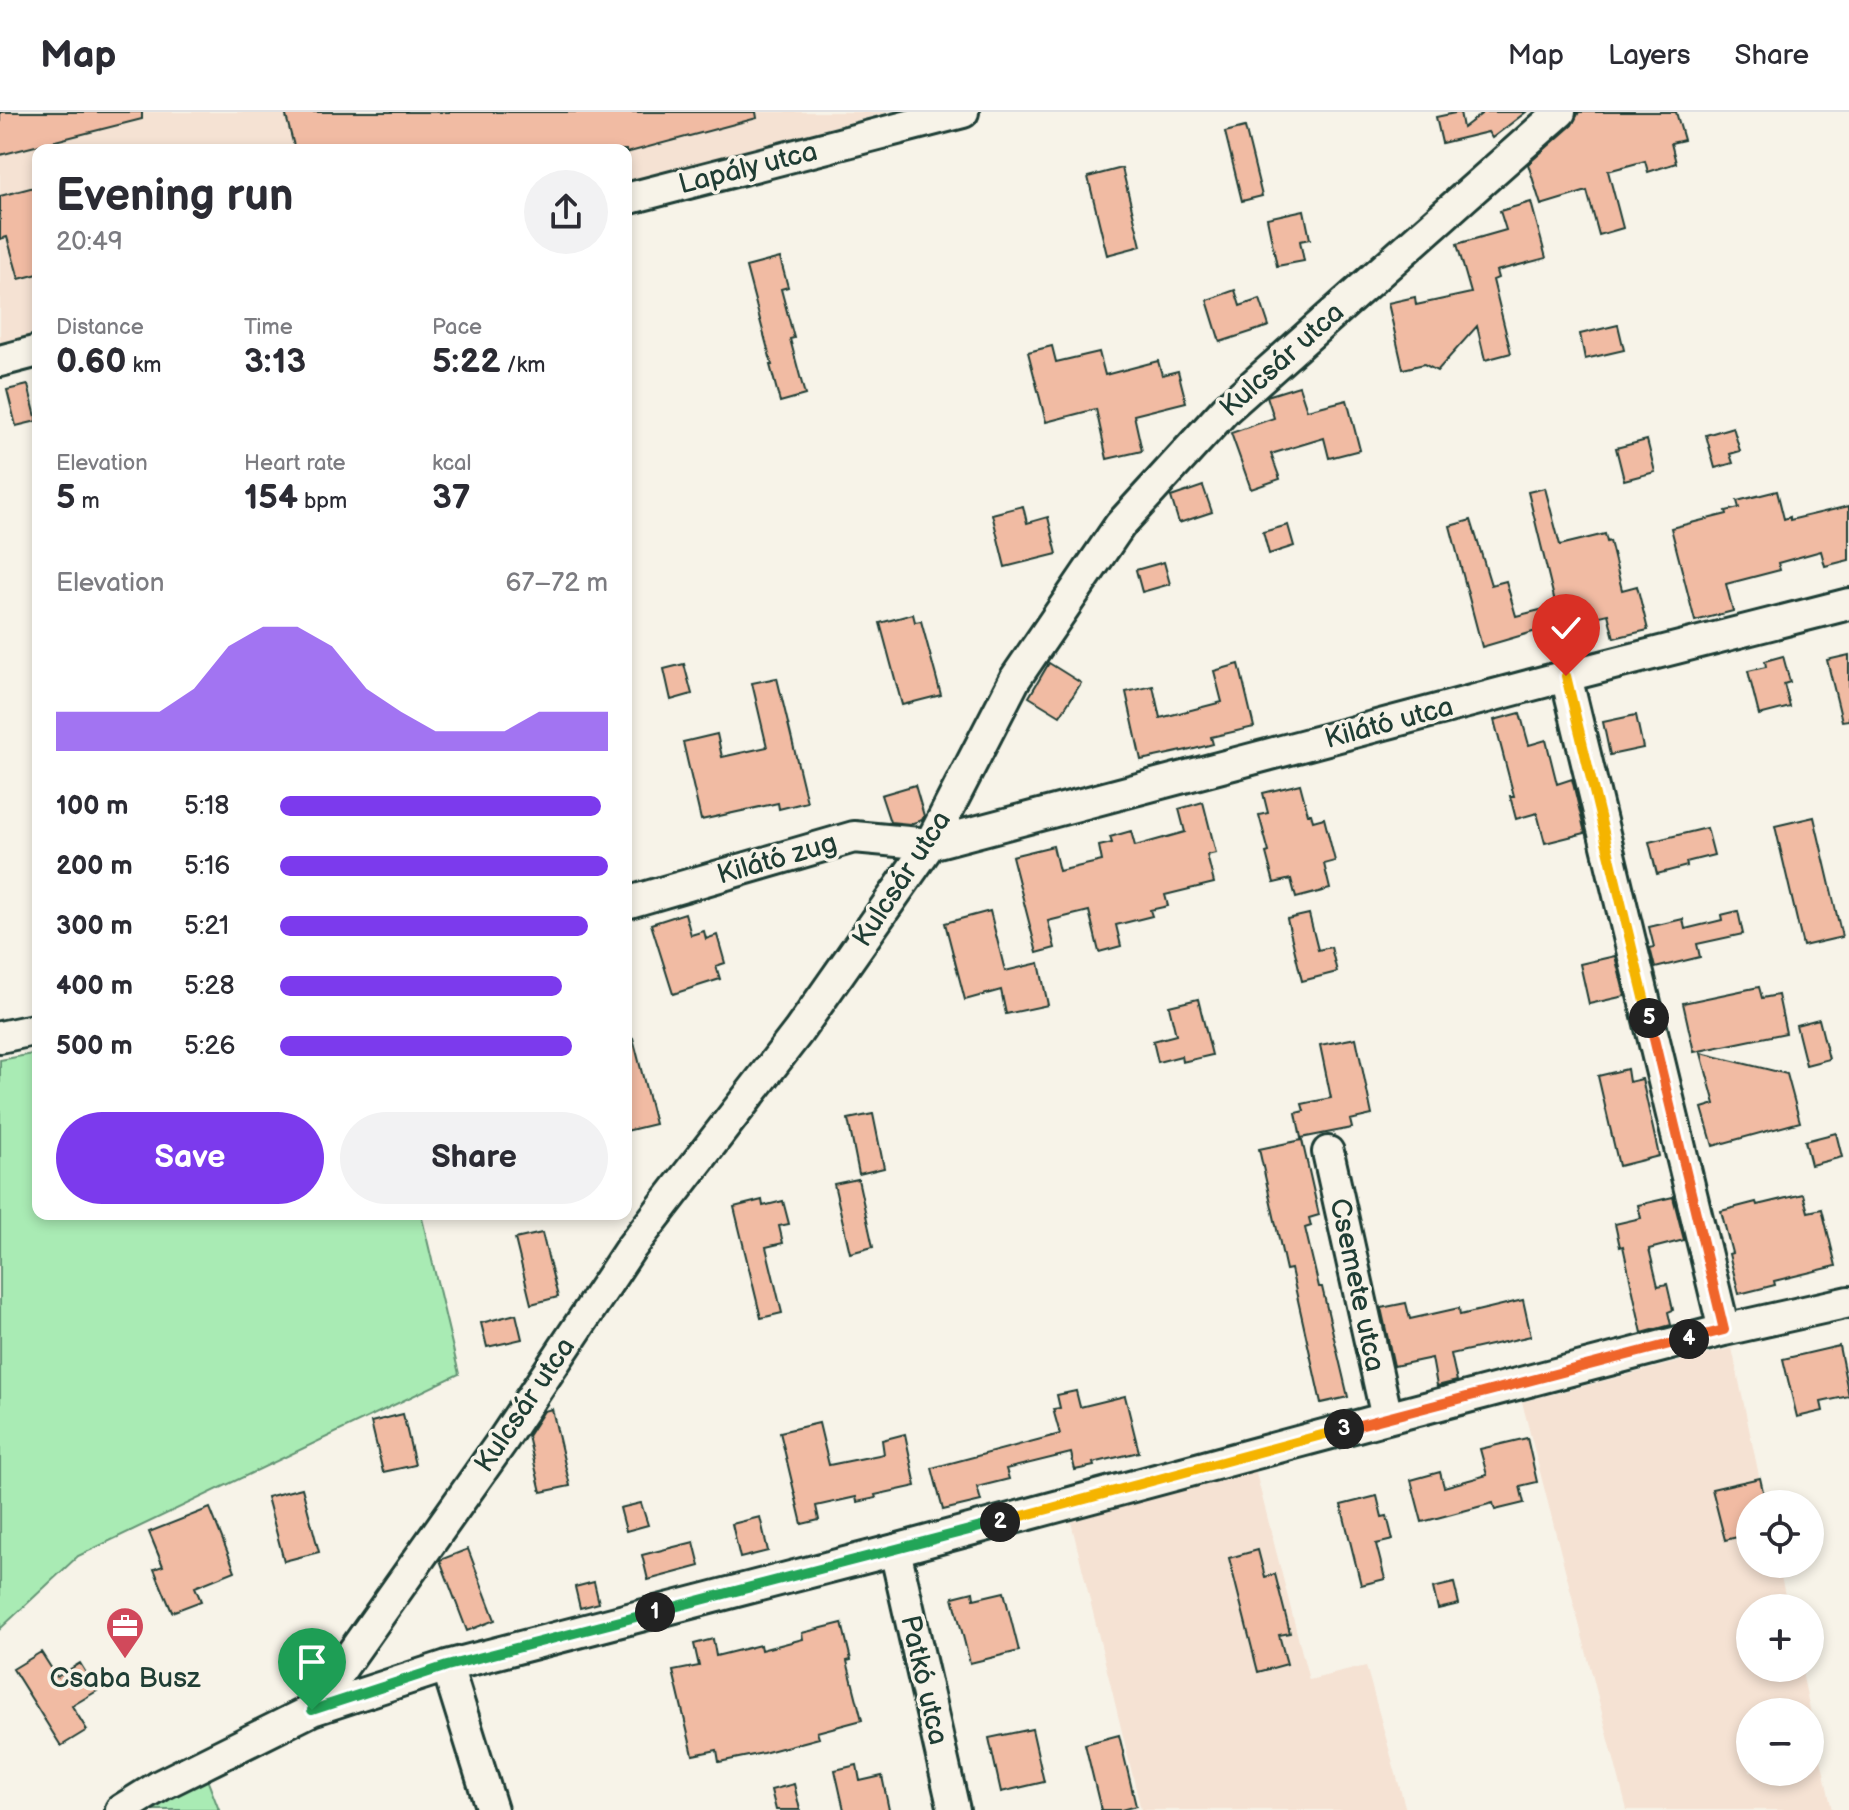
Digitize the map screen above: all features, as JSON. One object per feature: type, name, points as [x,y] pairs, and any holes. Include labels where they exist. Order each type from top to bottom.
[{"type":"street","name":"Lapály utca","points":[[632,197],[963,112]]},
{"type":"street","name":"Kulcsár utca","points":[[312,1710],[503,1440],[630,1249],[798,1032],[930,844],[1015,679],[1120,525],[1226,409],[1560,112]]},
{"type":"street","points":[[0,361],[32,353]]},
{"type":"street","name":"Kilátó utca","points":[[930,844],[1849,604]]},
{"type":"street","points":[[1566,676],[1724,1330]]},
{"type":"street","name":"Kilátó zug","points":[[632,901],[854,837],[930,844]]},
{"type":"street","points":[[0,1037],[32,1030]]},
{"type":"street","name":"Csemete utca","points":[[1328,1152],[1387,1418]]},
{"type":"street","points":[[121,1810],[161,1785],[312,1710],[447,1666],[1724,1330],[1849,1302]]},
{"type":"street","name":"Patkó utca","points":[[895,1550],[954,1810]]},
{"type":"street","points":[[447,1666],[492,1810]]},
{"type":"shaded area","points":[[0,112],[889,112],[632,180],[632,144],[32,144],[32,343],[0,351]]},
{"type":"shaded area","points":[[1732,1348],[1762,1490],[1736,1490],[1736,1578],[1781,1578],[1785,1594],[1736,1594],[1736,1682],[1804,1682],[1808,1698],[1736,1698],[1736,1786],[1824,1786],[1824,1773],[1832,1810],[1627,1810],[1522,1402]]},
{"type":"shaded area","points":[[1254,1465],[1309,1680],[1366,1666],[1406,1810],[1141,1810],[1071,1522]]},
{"type":"green space","points":[[32,1054],[32,1220],[422,1220],[459,1374],[78,1556],[0,1629],[0,1060]]},
{"type":"green space","points":[[205,1774],[219,1810],[139,1810]]},
{"type":"building","points":[[0,112],[142,112],[142,119],[43,144],[32,144],[32,147],[0,155]]},
{"type":"building","points":[[285,112],[756,112],[757,118],[632,151],[632,144],[293,144]]},
{"type":"building","points":[[1460,112],[1463,128],[1484,112],[1526,112],[1492,138],[1488,132],[1442,143],[1436,117]]},
{"type":"building","points":[[1579,112],[1676,112],[1684,140],[1671,143],[1676,163],[1648,172],[1645,161],[1608,171],[1623,228],[1599,235],[1587,191],[1541,205],[1528,164],[1572,125]]},
{"type":"building","points":[[1245,127],[1262,196],[1242,201],[1225,132]]},
{"type":"building","points":[[1122,168],[1141,246],[1107,255],[1088,177]]},
{"type":"building","points":[[32,188],[32,276],[19,279],[7,237],[0,239],[0,196]]},
{"type":"building","points":[[1531,202],[1546,258],[1496,271],[1498,278],[1493,280],[1511,353],[1485,360],[1477,326],[1437,371],[1424,364],[1403,369],[1388,303],[1415,297],[1416,305],[1471,293],[1457,244],[1506,230],[1500,211]]},
{"type":"building","points":[[1304,210],[1310,239],[1300,241],[1304,261],[1277,266],[1267,218]]},
{"type":"building","points":[[780,258],[788,287],[781,289],[794,338],[790,339],[805,395],[780,402],[746,267]]},
{"type":"building","points":[[1235,290],[1240,306],[1260,299],[1269,326],[1220,342],[1207,300]]},
{"type":"building","points":[[1618,325],[1624,350],[1585,359],[1580,334]]},
{"type":"building","points":[[1052,346],[1056,362],[1099,352],[1105,375],[1158,361],[1162,375],[1178,371],[1186,402],[1134,415],[1142,451],[1107,459],[1096,409],[1046,422],[1028,352]]},
{"type":"building","points":[[28,385],[32,422],[16,426],[7,390]]},
{"type":"building","points":[[1299,386],[1307,410],[1347,400],[1360,450],[1329,458],[1324,438],[1271,454],[1280,479],[1251,489],[1231,433],[1274,418],[1267,396]]},
{"type":"building","points":[[1733,427],[1740,451],[1730,454],[1733,463],[1715,468],[1706,435]]},
{"type":"building","points":[[1647,440],[1655,472],[1624,480],[1616,448]]},
{"type":"building","points":[[1203,486],[1212,512],[1179,523],[1171,497]]},
{"type":"building","points":[[1545,488],[1560,545],[1605,534],[1607,542],[1610,541],[1622,590],[1637,586],[1648,630],[1614,638],[1608,614],[1482,647],[1450,526],[1471,520],[1491,585],[1506,581],[1516,616],[1556,606],[1528,492]]},
{"type":"building","points":[[1777,491],[1784,519],[1849,506],[1849,560],[1825,566],[1821,551],[1778,563],[1780,570],[1726,584],[1733,611],[1695,621],[1671,528],[1727,514],[1726,511],[1739,508],[1737,501]]},
{"type":"building","points":[[1023,506],[1027,523],[1048,517],[1057,554],[1005,567],[992,514]]},
{"type":"building","points":[[1288,525],[1294,546],[1269,554],[1263,532]]},
{"type":"building","points":[[1164,562],[1170,584],[1142,592],[1136,570]]},
{"type":"building","points":[[913,614],[915,622],[921,621],[941,695],[902,705],[880,623]]},
{"type":"building","points":[[1849,655],[1849,720],[1842,721],[1827,660]]},
{"type":"building","points":[[1783,656],[1790,682],[1784,684],[1790,707],[1759,715],[1748,671],[1766,667],[1765,661]]},
{"type":"building","points":[[1049,663],[1081,683],[1060,716],[1029,697]]},
{"type":"building","points":[[684,664],[692,694],[671,700],[664,669]]},
{"type":"building","points":[[1239,664],[1254,727],[1211,737],[1213,744],[1141,760],[1126,692],[1153,686],[1160,718],[1222,702],[1214,671]]},
{"type":"building","points":[[777,678],[807,802],[779,809],[778,803],[701,820],[683,742],[717,734],[722,757],[767,747],[752,683]]},
{"type":"building","points":[[1520,713],[1529,745],[1546,740],[1557,784],[1572,779],[1585,833],[1545,843],[1537,813],[1516,819],[1510,796],[1514,796],[1494,720]]},
{"type":"building","points":[[1636,715],[1643,748],[1610,755],[1603,722]]},
{"type":"building","points":[[1300,784],[1308,814],[1311,814],[1313,821],[1324,818],[1335,861],[1324,864],[1330,889],[1296,898],[1291,879],[1274,883],[1259,815],[1268,813],[1263,793]]},
{"type":"building","points":[[915,785],[924,816],[922,820],[910,824],[890,822],[881,795]]},
{"type":"building","points":[[1203,802],[1216,853],[1207,855],[1214,883],[1165,895],[1168,906],[1150,910],[1152,916],[1116,925],[1121,946],[1099,952],[1089,911],[1048,921],[1055,948],[1037,953],[1012,856],[1053,846],[1059,871],[1102,861],[1099,846],[1112,843],[1110,837],[1131,831],[1135,846],[1185,832],[1179,809]]},
{"type":"building","points":[[1814,817],[1842,937],[1803,946],[1775,826]]},
{"type":"building","points":[[1707,828],[1714,855],[1657,874],[1649,842]]},
{"type":"building","points":[[990,911],[1005,971],[1039,963],[1048,1005],[1006,1014],[1001,990],[965,1000],[945,923]]},
{"type":"building","points":[[1738,911],[1743,934],[1697,944],[1700,957],[1655,968],[1649,927],[1683,919],[1685,929],[1722,920],[1721,915]]},
{"type":"building","points":[[685,913],[691,935],[704,931],[706,939],[717,935],[725,963],[716,966],[720,979],[673,994],[651,924]]},
{"type":"building","points":[[1309,914],[1318,950],[1331,947],[1337,972],[1302,981],[1287,919]]},
{"type":"building","points":[[1615,956],[1625,996],[1589,1004],[1580,964]]},
{"type":"building","points":[[1759,987],[1762,998],[1778,995],[1786,1033],[1694,1052],[1683,1003]]},
{"type":"building","points":[[1198,999],[1212,1055],[1182,1062],[1181,1056],[1158,1062],[1153,1041],[1176,1035],[1169,1006]]},
{"type":"building","points":[[1819,1019],[1829,1059],[1806,1065],[1796,1025]]},
{"type":"building","points":[[632,1038],[655,1124],[632,1130]]},
{"type":"building","points":[[1356,1038],[1372,1115],[1350,1120],[1352,1128],[1301,1138],[1296,1113],[1304,1111],[1302,1104],[1331,1098],[1320,1045]]},
{"type":"building","points":[[1701,1053],[1787,1074],[1800,1122],[1713,1146],[1702,1108],[1715,1104]]},
{"type":"building","points":[[1627,1069],[1629,1082],[1642,1079],[1659,1156],[1619,1166],[1598,1076]]},
{"type":"building","points":[[873,1114],[884,1168],[859,1174],[848,1119]]},
{"type":"building","points":[[1836,1133],[1842,1157],[1811,1165],[1805,1141]]},
{"type":"building","points":[[1302,1140],[1319,1215],[1309,1218],[1311,1226],[1305,1228],[1348,1397],[1321,1403],[1291,1269],[1286,1270],[1259,1149]]},
{"type":"building","points":[[858,1179],[873,1247],[850,1253],[834,1184]]},
{"type":"building","points":[[1803,1194],[1808,1212],[1822,1209],[1836,1266],[1774,1281],[1775,1285],[1739,1294],[1721,1211]]},
{"type":"building","points":[[1673,1197],[1684,1240],[1649,1249],[1658,1286],[1667,1284],[1673,1310],[1668,1312],[1671,1325],[1642,1333],[1623,1246],[1620,1247],[1615,1224],[1641,1218],[1638,1205]]},
{"type":"building","points":[[762,1200],[763,1206],[783,1201],[789,1224],[779,1226],[783,1243],[766,1247],[782,1313],[761,1318],[734,1207]]},
{"type":"building","points":[[542,1233],[558,1297],[531,1304],[515,1239]]},
{"type":"building","points":[[1523,1300],[1531,1336],[1451,1354],[1457,1381],[1437,1386],[1432,1358],[1394,1366],[1381,1308],[1406,1303],[1410,1319],[1459,1308],[1460,1315]]},
{"type":"building","points":[[516,1314],[522,1339],[487,1347],[481,1323]]},
{"type":"building","points":[[1839,1346],[1849,1396],[1821,1402],[1823,1411],[1797,1417],[1783,1359]]},
{"type":"building","points":[[1076,1391],[1080,1407],[1125,1396],[1139,1452],[1075,1470],[1071,1453],[1006,1469],[1009,1479],[977,1487],[981,1501],[943,1510],[932,1468],[1060,1434],[1053,1409],[1060,1408],[1057,1395]]},
{"type":"building","points":[[552,1409],[570,1486],[541,1492],[528,1436],[544,1411]]},
{"type":"building","points":[[403,1414],[415,1465],[383,1472],[371,1422]]},
{"type":"building","points":[[819,1423],[829,1465],[884,1454],[882,1440],[905,1434],[916,1486],[857,1502],[856,1497],[816,1506],[819,1520],[802,1524],[780,1432]]},
{"type":"building","points":[[1527,1438],[1537,1482],[1520,1486],[1524,1503],[1495,1510],[1493,1503],[1422,1522],[1411,1480],[1440,1472],[1444,1487],[1487,1475],[1480,1449]]},
{"type":"building","points":[[1760,1478],[1763,1490],[1736,1490],[1736,1537],[1725,1540],[1712,1489]]},
{"type":"building","points":[[302,1488],[319,1552],[284,1561],[267,1497]]},
{"type":"building","points":[[1377,1496],[1382,1517],[1387,1516],[1393,1540],[1376,1544],[1385,1579],[1361,1585],[1341,1505]]},
{"type":"building","points":[[641,1503],[648,1525],[626,1531],[620,1508]]},
{"type":"building","points":[[210,1508],[235,1571],[195,1587],[201,1601],[172,1612],[154,1569],[163,1566],[149,1532]]},
{"type":"building","points":[[760,1517],[768,1551],[740,1558],[732,1524]]},
{"type":"building","points":[[694,1542],[700,1566],[648,1580],[642,1555]]},
{"type":"building","points":[[468,1549],[495,1620],[467,1631],[440,1560]]},
{"type":"building","points":[[1258,1550],[1265,1577],[1275,1574],[1290,1633],[1279,1635],[1287,1664],[1258,1672],[1229,1558]]},
{"type":"building","points":[[594,1582],[599,1603],[580,1608],[575,1587]]},
{"type":"building","points":[[1454,1583],[1459,1604],[1438,1609],[1433,1588]]},
{"type":"building","points":[[973,1592],[974,1599],[1004,1592],[1019,1651],[970,1663],[953,1597]]},
{"type":"building","points":[[842,1623],[851,1660],[847,1661],[862,1720],[817,1732],[819,1738],[763,1753],[719,1762],[717,1750],[693,1755],[673,1671],[699,1666],[694,1644],[713,1639],[716,1656],[760,1645],[761,1650],[803,1639],[802,1633]]},
{"type":"building","points":[[41,1652],[57,1677],[80,1663],[97,1691],[72,1706],[87,1730],[61,1746],[13,1669]]},
{"type":"building","points":[[1032,1729],[1044,1782],[1001,1792],[989,1738]]},
{"type":"building","points":[[1119,1735],[1136,1806],[1101,1810],[1085,1744]]},
{"type":"building","points":[[857,1765],[860,1781],[882,1776],[889,1810],[844,1810],[835,1770]]},
{"type":"building","points":[[794,1784],[800,1810],[776,1810],[771,1790]]},
{"type":"place","name":"Csaba Busz","points":[[125,1660]]},
{"type":"route","points":[[312,1710],[447,1666],[1724,1330],[1566,676]]}]
